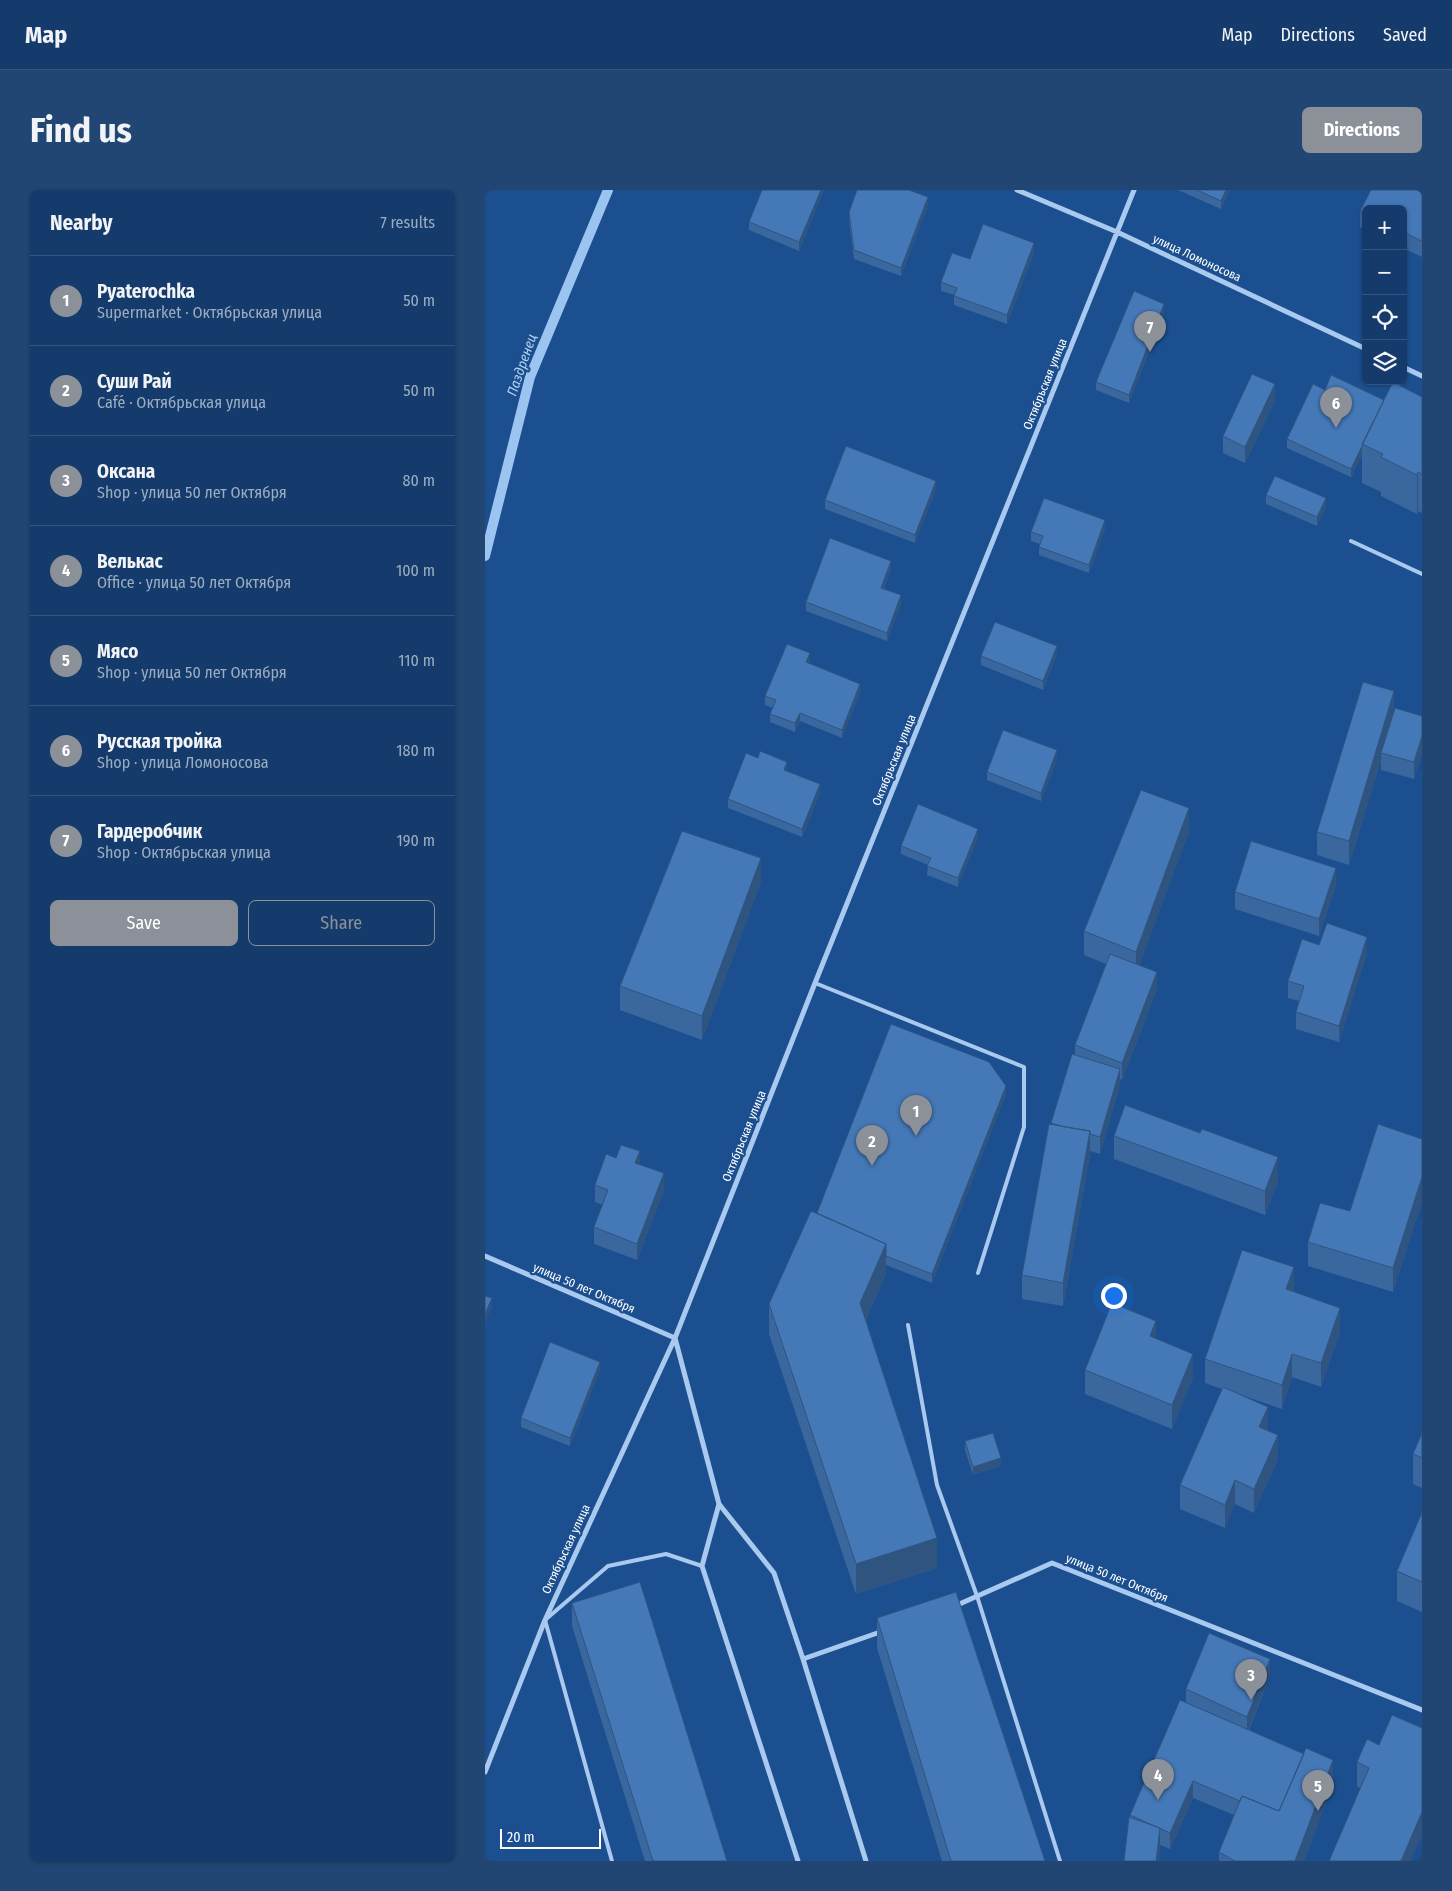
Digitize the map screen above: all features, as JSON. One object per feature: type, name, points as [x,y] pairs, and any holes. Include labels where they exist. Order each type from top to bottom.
[{"type":"street","name":"улица Ломоносова","points":[[1017,190],[1117,232],[1362,347]]},
{"type":"street","name":"Октябрьская улица","points":[[485,1772],[545,1620],[675,1338],[815,983],[1134,190]]},
{"type":"street","points":[[1407,369],[1422,376]]},
{"type":"street","name":"улица 50 лет Октября","points":[[485,1256],[675,1338]]},
{"type":"street","points":[[675,1338],[719,1504],[774,1573],[866,1861]]},
{"type":"street","points":[[719,1504],[702,1566],[798,1861]]},
{"type":"street","name":"улица 50 лет Октября","points":[[946,1610],[1052,1563],[1422,1710]]},
{"type":"street","points":[[803,1659],[893,1628]]},
{"type":"lane","points":[[1351,541],[1422,574]]},
{"type":"lane","points":[[815,983],[1024,1067],[1024,1127],[978,1273]]},
{"type":"lane","points":[[908,1325],[937,1485],[977,1596],[1060,1861]]},
{"type":"lane","points":[[612,1861],[545,1620],[608,1566],[666,1554],[702,1566]]},
{"type":"building","points":[[762,190],[821,190],[799,242],[749,222]]},
{"type":"building","points":[[857,190],[909,190],[928,197],[901,268],[854,250],[849,212]]},
{"type":"building","points":[[1197,190],[1226,190],[1221,201]]},
{"type":"building","points":[[1371,190],[1422,190],[1422,241],[1407,234],[1407,205],[1363,205]]},
{"type":"building","points":[[983,224],[1034,243],[1007,315],[954,296],[957,288],[941,282],[952,253],[970,259]]},
{"type":"building","points":[[1134,291],[1164,304],[1129,395],[1096,382]]},
{"type":"building","points":[[1252,374],[1275,384],[1245,447],[1223,436]]},
{"type":"building","points":[[1331,375],[1384,400],[1351,469],[1287,439],[1313,384],[1325,390]]},
{"type":"building","points":[[1392,385],[1399,385],[1422,397],[1422,474],[1418,472],[1417,475],[1381,457],[1383,454],[1362,444]]},
{"type":"building","points":[[846,446],[936,481],[915,535],[825,500]]},
{"type":"building","points":[[1275,476],[1326,498],[1317,517],[1266,495]]},
{"type":"building","points":[[1044,498],[1105,520],[1089,565],[1039,547],[1043,536],[1031,532]]},
{"type":"building","points":[[830,538],[891,561],[881,588],[901,595],[887,633],[806,602]]},
{"type":"building","points":[[995,622],[1057,646],[1043,681],[981,656]]},
{"type":"building","points":[[787,644],[810,653],[806,662],[860,684],[842,730],[800,713],[795,723],[770,714],[776,700],[765,696]]},
{"type":"building","points":[[1363,682],[1394,691],[1349,841],[1317,832]]},
{"type":"building","points":[[1395,708],[1422,716],[1422,736],[1414,762],[1381,753]]},
{"type":"building","points":[[1003,730],[1057,750],[1041,793],[987,772]]},
{"type":"building","points":[[760,751],[787,762],[784,770],[820,784],[802,829],[728,799],[746,753],[758,758]]},
{"type":"building","points":[[1141,790],[1189,808],[1136,952],[1084,931]]},
{"type":"building","points":[[918,804],[978,829],[958,878],[927,866],[931,858],[901,846]]},
{"type":"building","points":[[682,831],[761,858],[702,1016],[620,986]]},
{"type":"building","points":[[1251,841],[1336,868],[1319,919],[1235,892]]},
{"type":"building","points":[[1327,923],[1367,937],[1339,1026],[1296,1012],[1304,986],[1288,981],[1302,939],[1319,945]]},
{"type":"building","points":[[1110,954],[1157,972],[1122,1063],[1075,1045]]},
{"type":"building","points":[[891,1024],[989,1062],[1006,1086],[932,1274],[886,1256],[886,1244],[817,1213]]},
{"type":"building","points":[[1072,1054],[1120,1069],[1100,1137],[1090,1134],[1090,1131],[1051,1123]]},
{"type":"building","points":[[1125,1105],[1200,1133],[1202,1129],[1278,1157],[1265,1191],[1114,1136]]},
{"type":"building","points":[[1049,1124],[1090,1131],[1063,1283],[1022,1275]]},
{"type":"building","points":[[1378,1124],[1422,1139],[1422,1177],[1393,1268],[1308,1242],[1320,1203],[1350,1211]]},
{"type":"building","points":[[621,1145],[640,1151],[635,1163],[664,1173],[637,1244],[594,1227],[608,1190],[595,1185],[606,1154],[616,1158]]},
{"type":"building","points":[[811,1211],[886,1244],[860,1303],[937,1538],[856,1564],[769,1304]]},
{"type":"building","points":[[1242,1250],[1294,1267],[1286,1289],[1340,1308],[1321,1363],[1292,1354],[1282,1385],[1205,1359]]},
{"type":"building","points":[[485,1296],[492,1298],[485,1314]]},
{"type":"building","points":[[1112,1303],[1156,1321],[1150,1336],[1193,1354],[1172,1405],[1085,1370]]},
{"type":"building","points":[[550,1342],[600,1362],[570,1438],[521,1418]]},
{"type":"building","points":[[1223,1387],[1268,1407],[1259,1427],[1278,1435],[1254,1489],[1235,1480],[1225,1505],[1180,1485]]},
{"type":"building","points":[[993,1433],[1001,1458],[973,1467],[965,1441]]},
{"type":"building","points":[[1422,1433],[1422,1458],[1413,1454]]},
{"type":"building","points":[[1422,1512],[1422,1582],[1397,1571]]},
{"type":"building","points":[[640,1582],[727,1861],[653,1861],[572,1603]]},
{"type":"building","points":[[956,1592],[1045,1861],[951,1861],[877,1618]]},
{"type":"building","points":[[1209,1633],[1270,1659],[1247,1717],[1186,1689]]},
{"type":"building","points":[[1180,1700],[1304,1754],[1279,1811],[1242,1796],[1240,1801],[1193,1781],[1170,1833],[1130,1815]]},
{"type":"building","points":[[1392,1715],[1422,1728],[1422,1812],[1401,1861],[1329,1861],[1369,1768],[1357,1762],[1367,1739],[1379,1745]]},
{"type":"building","points":[[1306,1748],[1333,1760],[1295,1861],[1235,1861],[1219,1852],[1242,1796],[1279,1811]]},
{"type":"building","points":[[1129,1817],[1160,1828],[1156,1861],[1124,1861]]},
{"type":"waterway","name":"Паздренец","points":[[485,556],[530,377],[608,190]]},
{"type":"place","name":"Гардеробчик","points":[[1150,352]]},
{"type":"place","name":"Русская тройка","points":[[1336,428]]},
{"type":"place","name":"Pyaterochka","points":[[916,1136]]},
{"type":"place","name":"Суши Рай","points":[[872,1166]]},
{"type":"place","name":"Оксана","points":[[1251,1700]]},
{"type":"place","name":"Велькас","points":[[1158,1800]]},
{"type":"place","name":"Мясо","points":[[1318,1811]]}]
